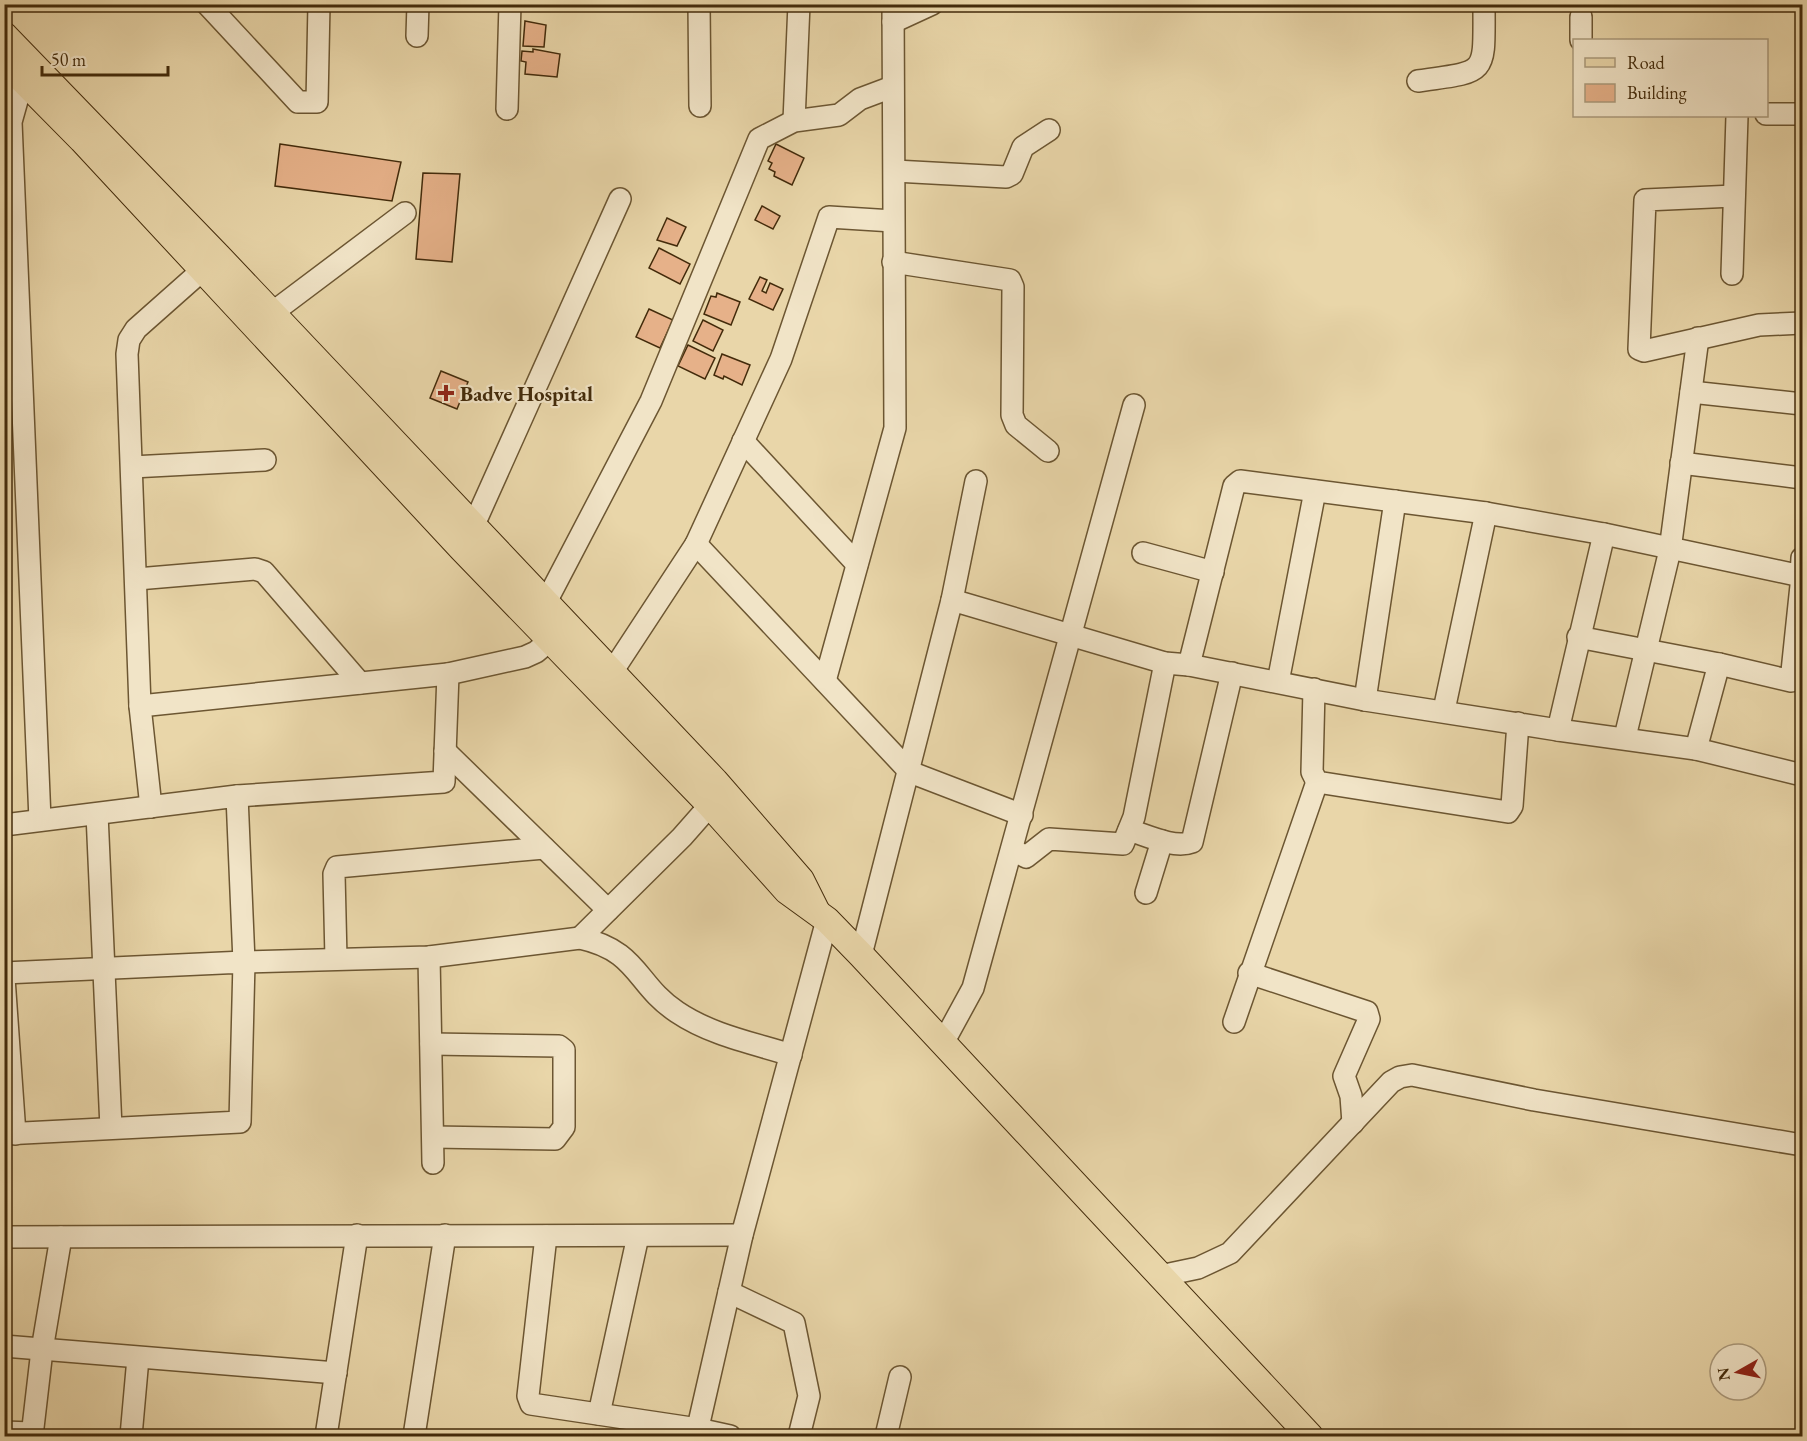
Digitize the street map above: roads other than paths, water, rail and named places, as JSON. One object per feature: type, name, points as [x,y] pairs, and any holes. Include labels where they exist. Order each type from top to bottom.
[{"type":"main road","points":[[4,35],[34,77],[210,262],[462,549],[560,632],[612,672],[716,797]]},
{"type":"main road","points":[[4,61],[34,77]]},
{"type":"main road","points":[[210,262],[272,313],[474,524],[546,602],[560,632],[716,797],[805,885],[822,916],[943,1042],[1310,1437]]},
{"type":"street","points":[[207,4],[298,102],[317,102],[319,4]]},
{"type":"street","points":[[417,36],[418,4]]},
{"type":"street","points":[[507,109],[510,4]]},
{"type":"street","points":[[699,4],[700,106]]},
{"type":"street","points":[[794,121],[799,4]]},
{"type":"street","points":[[825,681],[895,428],[893,13],[932,4]]},
{"type":"street","points":[[1418,81],[1465,75],[1478,68],[1484,53],[1484,4]]},
{"type":"street","points":[[1581,17],[1581,39]]},
{"type":"street","points":[[34,77],[18,97],[11,122],[40,820]]},
{"type":"street","points":[[546,602],[651,401],[759,139],[794,121],[839,115],[860,99],[892,87]]},
{"type":"street","points":[[1768,114],[1803,114]]},
{"type":"street","points":[[1732,274],[1737,117]]},
{"type":"street","points":[[895,171],[1006,177],[1012,174],[1023,147],[1049,130]]},
{"type":"street","points":[[1734,196],[1645,200],[1639,349],[1644,351],[1759,325],[1803,323]]},
{"type":"street","points":[[462,549],[620,199]]},
{"type":"street","points":[[272,313],[405,213]]},
{"type":"street","points":[[612,672],[696,544],[781,359],[829,217],[893,221]]},
{"type":"street","points":[[152,807],[140,706],[127,354],[129,340],[146,317],[210,262]]},
{"type":"street","points":[[893,262],[1010,280],[1013,287],[1012,415],[1016,425],[1048,451]]},
{"type":"street","points":[[1625,737],[1670,550],[1698,338]]},
{"type":"street","points":[[1691,392],[1803,404]]},
{"type":"street","points":[[943,1042],[973,988],[1134,405]]},
{"type":"street","points":[[743,441],[857,564]]},
{"type":"street","points":[[132,467],[265,460]]},
{"type":"street","points":[[1681,463],[1803,478]]},
{"type":"street","points":[[1189,665],[1236,482],[1245,480],[1486,513],[1604,534],[1670,550],[1802,570],[1791,681],[1719,664],[1578,637]]},
{"type":"street","points":[[861,955],[910,772],[952,600],[976,481]]},
{"type":"street","points":[[1278,682],[1315,491]]},
{"type":"street","points":[[1365,700],[1395,501]]},
{"type":"street","points":[[1444,710],[1486,513]]},
{"type":"street","points":[[1558,730],[1604,534]]},
{"type":"street","points":[[696,544],[910,772],[1022,815]]},
{"type":"street","points":[[1143,553],[1214,572]]},
{"type":"street","points":[[137,579],[255,569],[264,572],[360,683]]},
{"type":"street","points":[[952,600],[1165,663],[1189,665],[1365,700],[1696,749],[1803,775]]},
{"type":"street","points":[[140,706],[448,674],[525,657],[560,632]]},
{"type":"street","points":[[1012,849],[1026,857],[1049,839],[1123,844],[1134,817],[1165,663]]},
{"type":"street","points":[[1696,749],[1719,664]]},
{"type":"street","points":[[1129,830],[1162,841],[1186,844],[1194,840],[1232,673]]},
{"type":"street","points":[[4,825],[237,796],[444,782],[448,674]]},
{"type":"street","points":[[1234,1022],[1249,973],[1317,782],[1312,772],[1314,690]]},
{"type":"street","points":[[1317,782],[1508,812],[1512,806],[1518,723]]},
{"type":"street","points":[[445,751],[608,910]]},
{"type":"street","points":[[4,978],[10,1134],[240,1122],[244,962],[237,796]]},
{"type":"street","points":[[580,938],[682,837],[716,797]]},
{"type":"street","points":[[97,814],[111,1128]]},
{"type":"street","points":[[1146,893],[1162,841]]},
{"type":"street","points":[[336,959],[334,874],[337,867],[544,848]]},
{"type":"street","points":[[697,1433],[742,1235],[791,1055],[822,916]]},
{"type":"street","points":[[4,973],[103,967],[429,957],[580,938],[604,944],[624,956],[676,1012],[708,1029],[791,1055]]},
{"type":"street","points":[[429,957],[433,1163]]},
{"type":"street","points":[[1249,973],[1367,1012],[1369,1019],[1344,1076],[1351,1096],[1353,1123]]},
{"type":"street","points":[[431,1044],[559,1046],[564,1050],[564,1126],[555,1138],[433,1137]]},
{"type":"street","points":[[1160,1276],[1198,1268],[1230,1253],[1391,1082],[1400,1077],[1412,1075],[1534,1100],[1803,1145]]},
{"type":"street","points":[[326,1437],[357,1235]]},
{"type":"street","points":[[414,1437],[445,1235]]},
{"type":"street","points":[[4,1238],[742,1235]]},
{"type":"street","points":[[546,1236],[529,1401],[535,1406],[599,1414],[730,1437]]},
{"type":"street","points":[[599,1414],[638,1236]]},
{"type":"street","points":[[4,1432],[32,1435],[42,1350],[61,1237]]},
{"type":"street","points":[[729,1292],[794,1323],[809,1396],[799,1437]]},
{"type":"street","points":[[4,1346],[336,1373]]},
{"type":"street","points":[[131,1437],[138,1358]]},
{"type":"street","points":[[886,1437],[900,1377]]},
{"type":"place","name":"Badve Hospital","points":[[446,393]]}]
